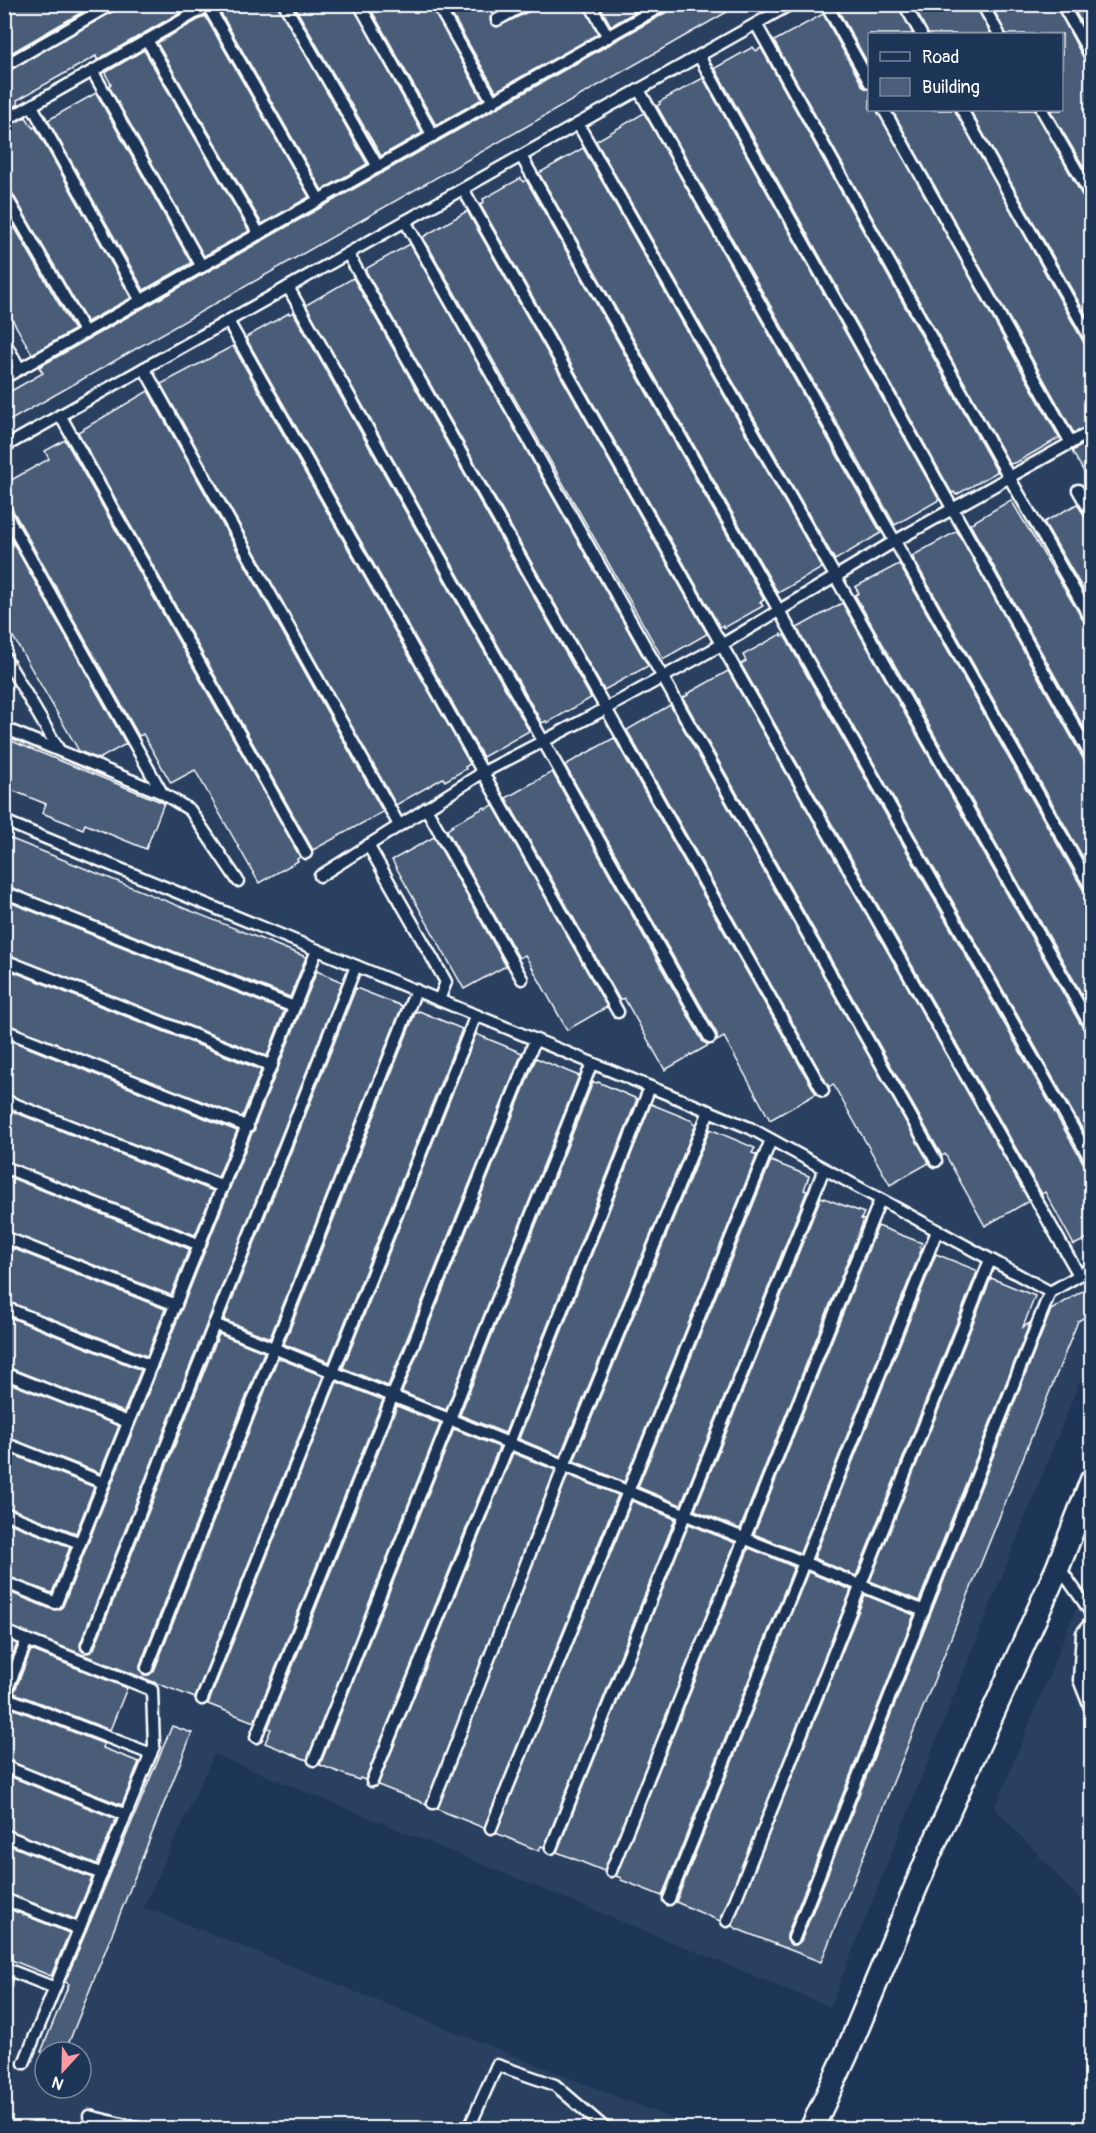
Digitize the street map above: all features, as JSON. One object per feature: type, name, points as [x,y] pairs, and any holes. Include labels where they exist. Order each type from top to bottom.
[{"type":"street","points":[[812,2128],[846,2055],[930,1853],[1058,1567],[1092,1480]]},
{"type":"lane","points":[[4,66],[112,4]]},
{"type":"lane","points":[[284,4],[378,167]]},
{"type":"lane","points":[[359,4],[433,136]]},
{"type":"lane","points":[[437,4],[493,102]]},
{"type":"lane","points":[[497,20],[526,4]]},
{"type":"lane","points":[[590,4],[608,37]]},
{"type":"lane","points":[[4,378],[665,4]]},
{"type":"lane","points":[[4,447],[791,4]]},
{"type":"lane","points":[[825,4],[868,79]]},
{"type":"lane","points":[[904,4],[920,33]]},
{"type":"lane","points":[[982,4],[998,33]]},
{"type":"lane","points":[[1062,4],[1092,57]]},
{"type":"lane","points":[[4,122],[209,5],[319,200]]},
{"type":"lane","points":[[756,24],[1092,621]]},
{"type":"lane","points":[[147,40],[259,234]]},
{"type":"lane","points":[[699,56],[1092,758]]},
{"type":"lane","points":[[93,72],[202,267]]},
{"type":"lane","points":[[639,90],[1092,889]]},
{"type":"lane","points":[[32,106],[141,301]]},
{"type":"lane","points":[[885,111],[1071,443]]},
{"type":"lane","points":[[964,111],[1092,341]]},
{"type":"lane","points":[[1043,111],[1092,197]]},
{"type":"lane","points":[[578,124],[1092,1028]]},
{"type":"lane","points":[[522,156],[1092,1162]]},
{"type":"lane","points":[[463,189],[1079,1275]]},
{"type":"lane","points":[[4,193],[85,333]]},
{"type":"lane","points":[[405,221],[936,1161]]},
{"type":"lane","points":[[348,254],[605,710],[823,1090]]},
{"type":"lane","points":[[288,287],[710,1038]]},
{"type":"lane","points":[[228,321],[618,1012]]},
{"type":"lane","points":[[4,341],[20,369]]},
{"type":"lane","points":[[144,368],[399,825]]},
{"type":"lane","points":[[60,415],[306,853]]},
{"type":"lane","points":[[321,876],[483,772],[605,710],[723,644],[780,612],[895,541],[1092,431]]},
{"type":"lane","points":[[1078,490],[1092,514]]},
{"type":"lane","points":[[4,511],[162,793]]},
{"type":"lane","points":[[4,656],[59,750]]},
{"type":"lane","points":[[4,728],[162,793],[190,810],[238,881]]},
{"type":"lane","points":[[426,808],[522,979]]},
{"type":"lane","points":[[4,821],[750,1128],[1050,1292]]},
{"type":"lane","points":[[368,845],[446,982],[439,1000]]},
{"type":"lane","points":[[4,892],[294,1007]]},
{"type":"lane","points":[[4,1582],[56,1603],[317,950]]},
{"type":"lane","points":[[4,960],[272,1066]]},
{"type":"lane","points":[[87,1646],[356,966]]},
{"type":"lane","points":[[147,1668],[416,990]]},
{"type":"lane","points":[[202,1699],[476,1015]]},
{"type":"lane","points":[[4,1030],[248,1127]]},
{"type":"lane","points":[[256,1737],[535,1040]]},
{"type":"lane","points":[[314,1760],[448,1419],[592,1063]]},
{"type":"lane","points":[[372,1782],[650,1086]]},
{"type":"lane","points":[[4,1100],[223,1187]]},
{"type":"lane","points":[[433,1803],[564,1466],[709,1111]]},
{"type":"lane","points":[[491,1828],[771,1140]]},
{"type":"lane","points":[[4,1167],[200,1245]]},
{"type":"lane","points":[[551,1848],[824,1169]]},
{"type":"lane","points":[[611,1871],[880,1200]]},
{"type":"lane","points":[[669,1899],[937,1231]]},
{"type":"lane","points":[[4,1237],[176,1305]]},
{"type":"lane","points":[[727,1921],[990,1260]]},
{"type":"lane","points":[[794,1938],[1050,1292],[1092,1268]]},
{"type":"lane","points":[[4,1307],[151,1366]]},
{"type":"lane","points":[[214,1324],[924,1611]]},
{"type":"lane","points":[[4,1373],[128,1422]]},
{"type":"lane","points":[[4,1443],[104,1483]]},
{"type":"lane","points":[[4,1513],[80,1544]]},
{"type":"lane","points":[[1058,1567],[1086,1604],[1092,1618],[1082,1633],[1079,1680],[1092,1713]]},
{"type":"lane","points":[[4,1631],[152,1690],[154,1746],[24,2063]]},
{"type":"lane","points":[[27,1640],[4,1697],[151,1754]]},
{"type":"lane","points":[[4,1766],[126,1815]]},
{"type":"lane","points":[[4,1835],[102,1874]]},
{"type":"lane","points":[[4,1899],[79,1929]]},
{"type":"lane","points":[[4,1968],[55,1988]]},
{"type":"lane","points":[[469,2128],[497,2065],[555,2085],[605,2128]]},
{"type":"lane","points":[[89,2116],[138,2128]]},
{"type":"shaded area","points":[[5,5],[1091,5],[1091,1353],[830,2007],[214,1754],[144,1907],[695,2128],[5,2128]]},
{"type":"shaded area","points":[[1091,1572],[1091,1912],[995,1808]]},
{"type":"building","points":[[4,4],[96,4],[4,57]]},
{"type":"building","points":[[119,4],[195,4],[97,60],[96,56],[17,100],[19,104],[4,112],[4,73],[116,10]]},
{"type":"building","points":[[218,4],[277,4],[367,164],[322,190],[218,8]]},
{"type":"building","points":[[293,4],[352,4],[422,133],[381,156]]},
{"type":"building","points":[[368,4],[430,4],[482,99],[436,125]]},
{"type":"building","points":[[446,4],[510,4],[490,17],[491,24],[497,27],[530,11],[533,4],[583,4],[598,34],[496,91]]},
{"type":"building","points":[[599,4],[649,4],[611,26]]},
{"type":"building","points":[[672,4],[741,4],[4,424],[4,395],[43,373],[39,367],[669,11]]},
{"type":"building","points":[[839,4],[897,4],[912,33],[868,33],[868,63],[836,6]]},
{"type":"building","points":[[913,4],[975,4],[990,33],[928,33]]},
{"type":"building","points":[[991,4],[1055,4],[1085,61],[1092,64],[1092,181],[1051,111],[1063,111],[1063,33],[1006,33]]},
{"type":"building","points":[[1071,4],[1092,4],[1092,41]]},
{"type":"building","points":[[823,14],[863,87],[868,89],[868,111],[878,111],[1059,438],[1010,464],[774,41]]},
{"type":"building","points":[[205,16],[309,197],[262,224],[157,43]]},
{"type":"building","points":[[753,47],[756,51],[761,48],[997,472],[956,495],[952,493],[715,68]]},
{"type":"building","points":[[144,50],[249,231],[204,256],[109,86],[111,84],[105,73]]},
{"type":"building","points":[[703,78],[939,500],[895,525],[657,106],[659,102]]},
{"type":"building","points":[[96,93],[191,263],[144,290],[48,120]]},
{"type":"building","points":[[893,111],[956,111],[1085,345],[1092,348],[1092,424],[1074,433]]},
{"type":"building","points":[[971,111],[1036,111],[1085,201],[1092,204],[1092,325]]},
{"type":"building","points":[[644,113],[881,533],[835,560],[596,141]]},
{"type":"building","points":[[26,117],[33,128],[35,127],[131,298],[87,322],[10,189],[4,186],[4,128]]},
{"type":"building","points":[[583,148],[822,568],[778,593],[539,173]]},
{"type":"building","points":[[521,178],[523,182],[526,180],[764,600],[760,602],[763,606],[724,628],[723,625],[720,627],[480,204],[484,202],[483,199]]},
{"type":"building","points":[[4,209],[74,330],[32,354],[4,305]]},
{"type":"building","points":[[467,211],[707,634],[663,659],[423,237]]},
{"type":"building","points":[[410,244],[648,666],[604,690],[366,271],[367,268]]},
{"type":"building","points":[[353,278],[591,698],[547,723],[546,721],[542,723],[306,305]]},
{"type":"building","points":[[293,312],[529,731],[483,757],[246,338]]},
{"type":"building","points":[[233,346],[470,764],[465,767],[466,769],[445,781],[443,778],[396,805],[161,384]]},
{"type":"building","points":[[148,391],[383,812],[313,850],[78,432]]},
{"type":"building","points":[[65,440],[300,857],[298,861],[259,883],[195,770],[171,783],[143,734],[139,736],[11,507],[4,504],[4,484],[49,459],[45,451]]},
{"type":"building","points":[[1092,440],[1092,486],[1072,451]]},
{"type":"building","points":[[1011,500],[1086,625],[1092,628],[1092,742],[970,524]]},
{"type":"building","points":[[1077,504],[1086,518],[1092,521],[1092,605],[1044,522]]},
{"type":"building","points":[[4,527],[126,744],[99,759],[79,751],[4,621]]},
{"type":"building","points":[[957,531],[1085,762],[1092,765],[1092,873],[912,556]]},
{"type":"building","points":[[899,564],[1085,893],[1092,896],[1092,1012],[855,595],[859,593],[855,587]]},
{"type":"building","points":[[842,603],[1085,1032],[1092,1035],[1092,1146],[797,628]]},
{"type":"building","points":[[781,634],[784,635],[1085,1166],[1092,1169],[1092,1236],[1074,1245],[1045,1192],[1042,1194],[741,664],[746,661],[743,655]]},
{"type":"building","points":[[728,671],[1029,1201],[985,1226],[945,1154],[942,1156],[683,698]]},
{"type":"building","points":[[670,705],[929,1163],[890,1185],[833,1084],[829,1087],[627,730]]},
{"type":"building","points":[[4,738],[164,803],[146,849],[85,824],[83,829],[42,813],[46,804],[4,787]]},
{"type":"building","points":[[614,738],[816,1094],[770,1120],[724,1037],[717,1041],[717,1034],[565,765]]},
{"type":"building","points":[[552,772],[703,1042],[709,1045],[665,1070],[624,998],[620,1000],[506,798]]},
{"type":"building","points":[[493,805],[607,1007],[567,1030],[525,955],[519,958],[447,830],[485,807],[486,809]]},
{"type":"building","points":[[4,836],[306,957],[290,997],[4,885]]},
{"type":"building","points":[[434,837],[506,966],[464,989],[392,860]]},
{"type":"building","points":[[4,900],[284,1011],[267,1056],[4,953]]},
{"type":"building","points":[[4,968],[261,1070],[242,1117],[4,1023]]},
{"type":"building","points":[[317,971],[342,982],[80,1644],[81,1650],[85,1653],[94,1649],[219,1334],[264,1352],[140,1665],[140,1670],[144,1675],[149,1675],[154,1671],[278,1358],[323,1376],[195,1698],[4,1624],[4,1590],[53,1610],[63,1606]]},
{"type":"building","points":[[356,988],[402,1006],[270,1338],[224,1320]]},
{"type":"building","points":[[416,1011],[462,1029],[329,1362],[284,1344]]},
{"type":"building","points":[[476,1034],[522,1053],[388,1386],[343,1368]]},
{"type":"building","points":[[4,1038],[237,1131],[218,1177],[4,1093]]},
{"type":"building","points":[[536,1058],[579,1076],[446,1410],[402,1392]]},
{"type":"building","points":[[593,1082],[598,1082],[637,1099],[505,1433],[460,1415]]},
{"type":"building","points":[[651,1104],[696,1124],[560,1456],[519,1439]]},
{"type":"building","points":[[4,1108],[213,1191],[195,1235],[4,1160]]},
{"type":"building","points":[[710,1129],[755,1148],[752,1153],[757,1155],[624,1482],[574,1461]]},
{"type":"building","points":[[771,1161],[809,1176],[804,1190],[807,1191],[681,1505],[638,1487]]},
{"type":"building","points":[[4,1175],[189,1249],[171,1295],[4,1230]]},
{"type":"building","points":[[821,1197],[864,1213],[861,1219],[864,1220],[740,1529],[695,1510]]},
{"type":"building","points":[[878,1226],[922,1243],[920,1247],[922,1248],[800,1553],[754,1534]]},
{"type":"building","points":[[4,1245],[165,1309],[147,1356],[4,1300]]},
{"type":"building","points":[[936,1254],[977,1272],[856,1576],[814,1558]]},
{"type":"building","points":[[991,1278],[1035,1296],[1023,1327],[1030,1323],[919,1601],[870,1581]]},
{"type":"building","points":[[1092,1285],[1092,1313],[1078,1321],[821,1962],[737,1929],[732,1926],[865,1595],[914,1615],[787,1935],[787,1940],[791,1945],[796,1945],[801,1941],[1051,1310]]},
{"type":"building","points":[[4,1315],[141,1370],[124,1412],[4,1366]]},
{"type":"building","points":[[4,1381],[119,1426],[100,1473],[4,1436]]},
{"type":"building","points":[[337,1382],[383,1400],[254,1722],[208,1704]]},
{"type":"building","points":[[397,1406],[440,1424],[307,1760],[265,1743],[271,1729],[268,1728]]},
{"type":"building","points":[[454,1429],[499,1447],[365,1780],[360,1778],[359,1780],[320,1765]]},
{"type":"building","points":[[4,1451],[94,1487],[76,1533],[4,1506]]},
{"type":"building","points":[[513,1453],[555,1470],[426,1804],[378,1785]]},
{"type":"building","points":[[568,1475],[618,1495],[484,1828],[437,1809]]},
{"type":"building","points":[[632,1501],[675,1519],[544,1847],[541,1846],[539,1851],[496,1833]]},
{"type":"building","points":[[4,1521],[70,1547],[52,1593],[4,1575]]},
{"type":"building","points":[[689,1524],[735,1543],[604,1871],[557,1852]]},
{"type":"building","points":[[749,1548],[794,1567],[662,1896],[616,1876]]},
{"type":"building","points":[[808,1572],[851,1590],[720,1921],[676,1902]]},
{"type":"building","points":[[4,1639],[17,1644],[4,1676]]},
{"type":"building","points":[[31,1650],[127,1688],[110,1730],[14,1693]]},
{"type":"building","points":[[4,1705],[104,1744],[103,1748],[139,1762],[122,1805],[4,1759]]},
{"type":"building","points":[[172,1726],[192,1733],[70,2040],[46,2040],[69,1984],[65,1982]]},
{"type":"building","points":[[4,1774],[116,1819],[97,1864],[4,1828]]},
{"type":"building","points":[[4,1843],[92,1878],[75,1919],[4,1892]]},
{"type":"building","points":[[4,1907],[69,1933],[51,1976],[4,1957]]}]
